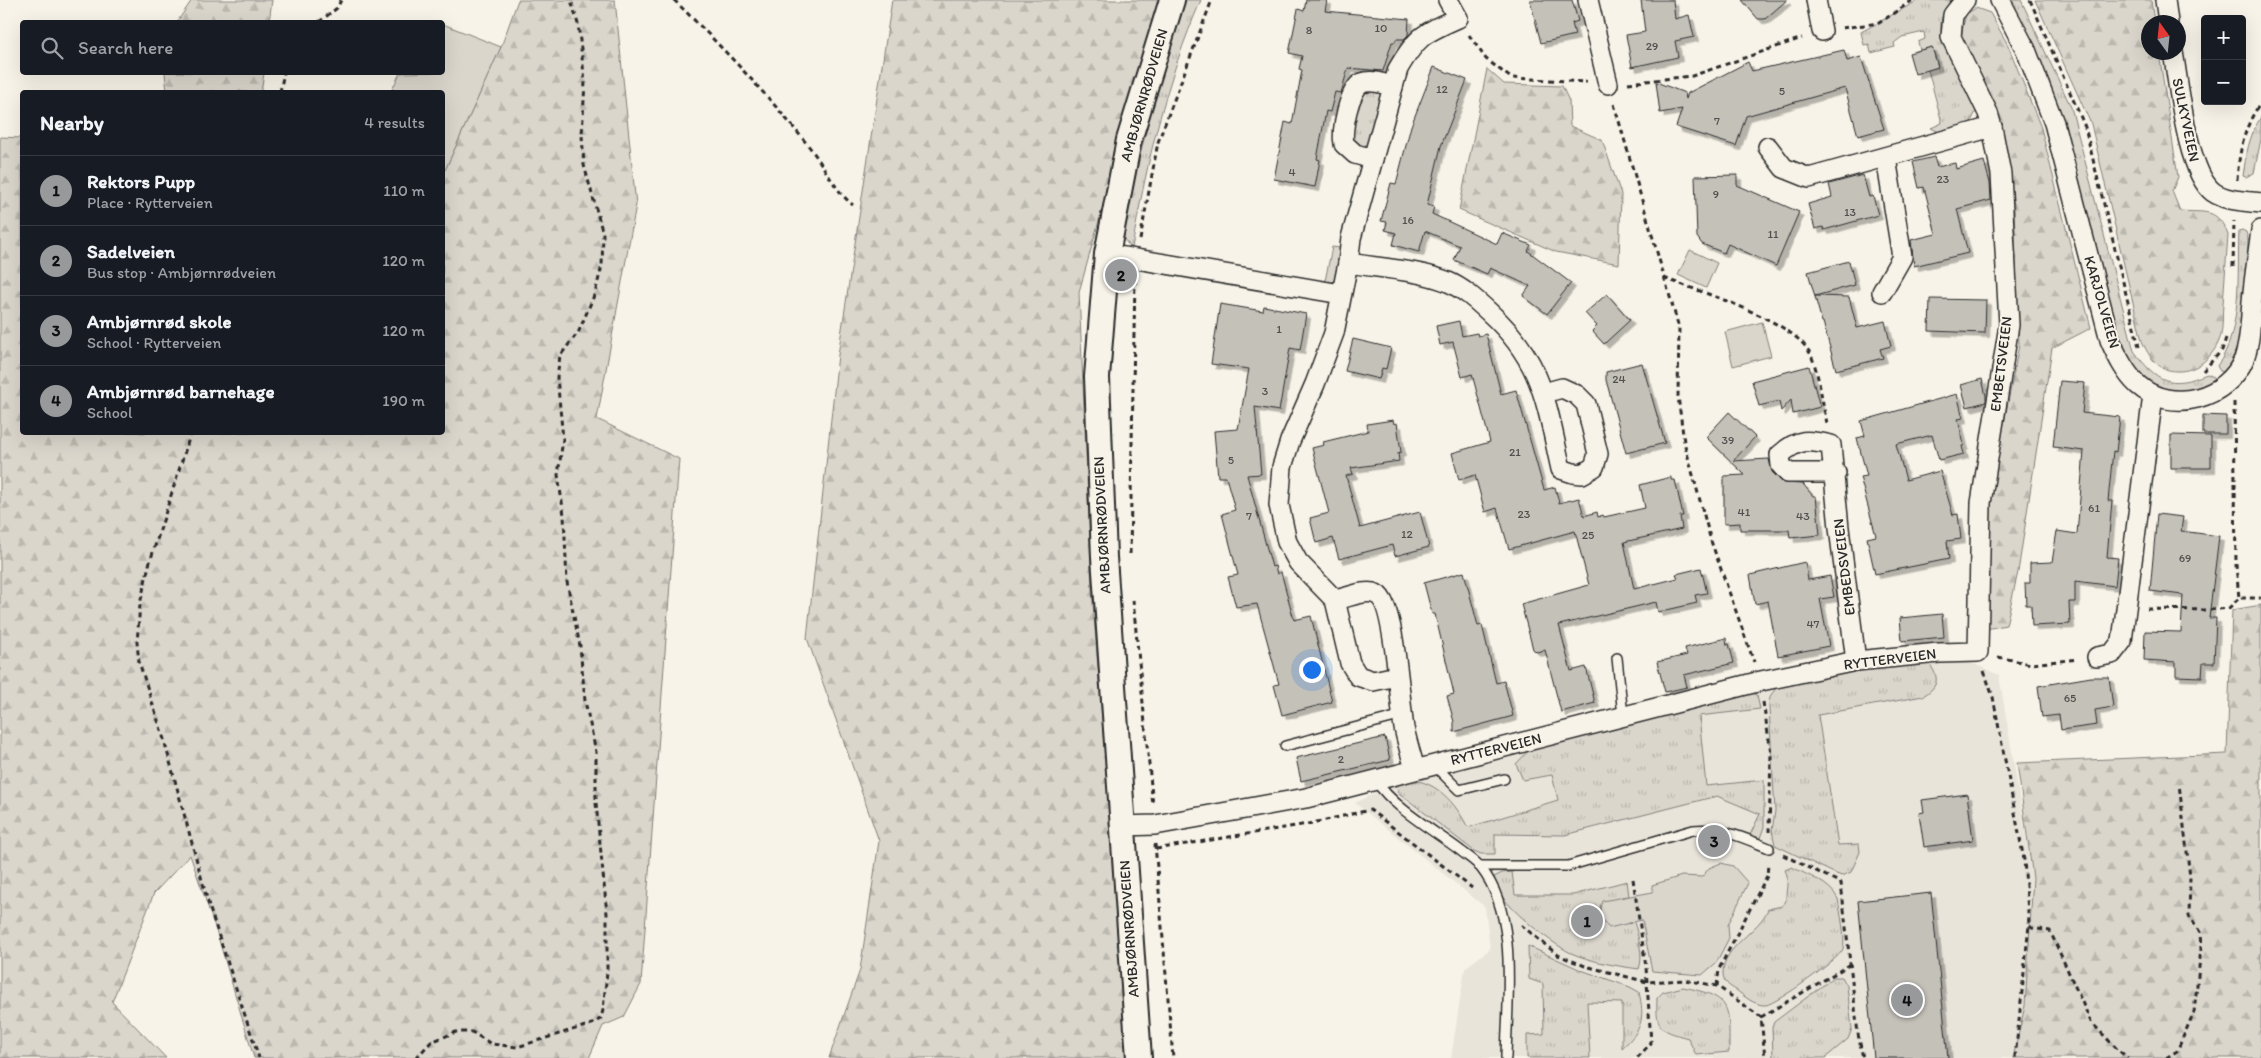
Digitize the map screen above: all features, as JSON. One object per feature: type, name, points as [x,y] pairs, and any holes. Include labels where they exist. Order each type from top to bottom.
[{"type":"street","name":"AMBJØRNRØDVEIEN","points":[[1139,1058],[1098,452],[1097,377],[1107,254],[1128,140],[1172,0]]},
{"type":"street","points":[[1397,676],[1373,681],[1358,676],[1350,663],[1335,600],[1298,562],[1287,542],[1279,505],[1282,467],[1290,442],[1334,333],[1351,238],[1398,69],[1416,41],[1425,33],[1458,18],[1448,0]]},
{"type":"street","points":[[1588,0],[1608,84]]},
{"type":"street","points":[[1816,0],[1822,31]]},
{"type":"street","name":"EMBETSVEIEN","points":[[1965,0],[1953,15],[1951,37],[1988,113],[1992,127],[2001,174],[2009,325],[1981,503],[1978,652]]},
{"type":"street","name":"KARJOLVEIEN","points":[[2000,0],[2026,50],[2054,123],[2110,340],[2121,364],[2138,385],[2153,395],[2177,401],[2209,395],[2235,376],[2250,339],[2252,302],[2261,230]]},
{"type":"street","points":[[2164,0],[2167,15]]},
{"type":"street","name":"SULKYVEIEN","points":[[2175,60],[2195,166],[2212,191],[2235,200],[2261,203]]},
{"type":"street","points":[[1373,159],[1356,154],[1344,144],[1343,130],[1352,96],[1356,87],[1370,81],[1393,86]]},
{"type":"street","points":[[1768,147],[1784,168],[1810,178],[1886,158],[1921,139],[1992,127]]},
{"type":"street","points":[[1882,292],[1902,257],[1886,158]]},
{"type":"street","points":[[1107,254],[1136,259],[1233,269],[1341,294]]},
{"type":"street","points":[[1348,263],[1422,274],[1446,281],[1466,291],[1502,324],[1518,343],[1529,358],[1544,393]]},
{"type":"street","points":[[2097,657],[2112,654],[2122,641],[2153,395]]},
{"type":"street","points":[[1831,445],[1800,441],[1789,446],[1780,455],[1781,465],[1788,473],[1836,473]]},
{"type":"street","name":"EMBEDSVEIEN","points":[[1831,445],[1836,473],[1838,528],[1856,661]]},
{"type":"street","points":[[1335,600],[1368,592],[1381,598],[1398,654],[1397,676],[1402,714],[1415,769]]},
{"type":"street","name":"RYTTERVEIEN","points":[[1122,826],[1155,825],[1306,798],[1761,681],[1856,661],[1940,653],[1978,652]]},
{"type":"lane","points":[[1617,658],[1624,716]]},
{"type":"lane","points":[[1285,746],[1402,714]]},
{"type":"lane","points":[[1433,764],[1459,790],[1504,779]]},
{"type":"lane","points":[[1375,780],[1388,797],[1479,866],[1487,876],[1501,910],[1506,937],[1506,1058]]},
{"type":"lane","points":[[1479,866],[1568,866],[1693,830],[1708,829],[1721,830],[1769,848]]},
{"type":"path","points":[[322,20],[337,8],[341,0]]},
{"type":"path","points":[[416,1058],[431,1042],[456,1032],[472,1032],[491,1044],[517,1047],[595,1023],[601,1018],[603,1010],[607,972],[607,914],[596,803],[596,752],[585,701],[580,646],[568,590],[564,515],[558,475],[563,439],[559,417],[558,364],[560,356],[579,331],[595,293],[602,266],[603,246],[601,224],[584,165],[582,135],[585,82],[578,24],[571,0]]},
{"type":"path","points":[[674,0],[743,71],[799,134],[826,168],[841,193],[853,205]]},
{"type":"path","points":[[1130,555],[1133,319],[1136,259],[1158,142],[1212,0]]},
{"type":"path","points":[[1458,18],[1486,59],[1511,78],[1608,84],[1692,76],[1822,31],[1879,23],[1913,0]]},
{"type":"path","points":[[2030,0],[2085,127],[2140,350]]},
{"type":"path","points":[[280,90],[283,75]]},
{"type":"path","points":[[1608,84],[1679,328],[1678,396],[1684,442],[1711,541],[1761,681]]},
{"type":"path","points":[[2232,274],[2235,200],[2244,137],[2251,116],[2261,103]]},
{"type":"path","points":[[1663,278],[1761,315],[1801,341],[1811,355],[1831,445]]},
{"type":"path","points":[[2199,374],[2210,365],[2222,350],[2227,334]]},
{"type":"path","points":[[2233,399],[2236,565],[2240,598]]},
{"type":"path","points":[[190,435],[149,566],[140,604],[137,644],[139,662],[163,736],[210,906],[259,1058]]},
{"type":"path","points":[[1132,594],[1155,825],[1173,1058]]},
{"type":"path","points":[[2126,608],[2207,610],[2229,608],[2240,598],[2261,598]]},
{"type":"path","points":[[1978,652],[2031,664],[2097,657]]},
{"type":"path","points":[[1978,652],[1993,697],[2010,781],[2024,860],[2031,927],[2015,1058]]},
{"type":"path","points":[[2166,1058],[2177,1051],[2194,1012],[2201,950],[2200,932],[2189,916],[2190,877],[2179,784]]},
{"type":"path","points":[[1156,849],[1308,824],[1370,810],[1558,954],[1585,966],[1647,982],[1685,980],[1717,986],[1761,1017],[1765,1058]]},
{"type":"path","points":[[1769,848],[1841,883],[1858,1034],[1863,1058]]},
{"type":"path","points":[[1633,879],[1647,982],[1651,1043],[1637,1058]]},
{"type":"path","points":[[2031,927],[2050,931],[2091,1022],[2128,1058]]},
{"type":"path","points":[[1761,1017],[1851,964]]},
{"type":"shaded area","points":[[1958,657],[1999,675],[2033,878],[2025,1006],[2013,1058],[1451,1058],[1465,968],[1490,949],[1485,907],[1355,803],[1396,782],[1780,685]]},
{"type":"green space","points":[[192,0],[272,0],[269,20],[178,20]]},
{"type":"green space","points":[[518,0],[615,0],[636,205],[597,419],[679,459],[641,984],[624,1017],[603,1026],[589,1058],[254,1058],[216,930],[190,855],[154,893],[112,1002],[166,1058],[0,1058],[0,137],[20,138],[20,435],[445,435],[445,170],[501,47]]},
{"type":"green space","points":[[892,0],[1161,0],[1079,292],[1092,590],[1128,1058],[829,1058],[860,970],[879,841],[807,638],[838,355]]},
{"type":"green space","points":[[1186,0],[1201,0],[1178,61],[1159,121],[1131,248],[1123,238],[1135,177],[1158,88]]},
{"type":"green space","points":[[1919,0],[1951,0],[1944,12],[1941,34],[1944,44],[1961,73],[1977,109],[1970,124],[1945,135],[1931,128],[1942,123],[1928,70],[1938,67],[1932,47],[1920,50],[1918,42],[1925,39],[1924,32],[1902,37],[1894,43],[1895,47],[1871,53],[1869,44],[1864,45],[1861,32]]},
{"type":"green space","points":[[2010,0],[2021,0],[2071,107],[2134,351],[2150,370],[2165,380],[2183,381],[2207,374],[2214,377],[2217,382],[2183,391],[2169,391],[2157,388],[2137,371],[2129,358],[2120,341],[2065,125],[2050,84]]},
{"type":"green space","points":[[2035,0],[2151,0],[2153,15],[2141,15],[2141,60],[2160,60],[2178,177],[2172,191],[2180,211],[2210,213],[2220,220],[2228,235],[2222,328],[2219,342],[2205,361],[2185,371],[2164,369],[2159,366],[2151,358],[2142,341],[2091,124]]},
{"type":"green space","points":[[1976,8],[1990,13],[2008,45],[2041,128],[2091,328],[2052,348],[2018,572],[2006,625],[1986,629],[1988,507],[2019,345],[2014,206],[1999,124],[1961,36],[1966,14]]},
{"type":"green space","points":[[445,25],[501,47],[445,170],[445,90],[392,90],[399,75],[445,75]]},
{"type":"green space","points":[[1487,69],[1504,84],[1562,86],[1569,101],[1570,126],[1602,140],[1621,194],[1619,264],[1556,252],[1459,210]]},
{"type":"green space","points":[[165,75],[264,75],[261,90],[167,90]]},
{"type":"green space","points":[[1376,90],[1381,93],[1383,99],[1372,144],[1365,149],[1351,142],[1357,99],[1364,91]]},
{"type":"green space","points":[[2261,117],[2261,139],[2254,173],[2246,177],[2243,176],[2245,160],[2254,131]]},
{"type":"green space","points":[[2239,231],[2246,232],[2248,239],[2245,308],[2238,343],[2232,359],[2224,372],[2220,371],[2217,366],[2225,352],[2235,319]]},
{"type":"green space","points":[[1332,247],[1341,248],[1338,278],[1328,285],[1325,281]]},
{"type":"green space","points":[[1690,250],[1717,263],[1706,288],[1678,275]]},
{"type":"green space","points":[[1762,322],[1771,356],[1733,366],[1725,332]]},
{"type":"green space","points":[[2261,605],[2261,1058],[2013,1058],[2025,1006],[2033,878],[2017,763],[2227,754],[2232,610]]},
{"type":"green space","points":[[1927,661],[1934,671],[1936,680],[1933,688],[1923,696],[1818,715],[1838,845],[1859,844],[1860,852],[1851,872],[1842,876],[1836,874],[1775,845],[1772,831],[1775,811],[1769,708],[1770,698],[1774,690],[1780,685],[1869,668]]},
{"type":"green space","points":[[1752,692],[1757,696],[1760,709],[1699,716],[1706,786],[1764,780],[1764,827],[1760,838],[1750,835],[1760,814],[1717,796],[1565,835],[1495,834],[1495,854],[1481,854],[1474,851],[1399,793],[1396,782],[1419,781],[1438,790],[1447,797],[1467,826],[1470,827],[1558,800],[1552,775],[1523,780],[1516,764],[1532,747]]},
{"type":"green space","points":[[1721,863],[1733,866],[1748,883],[1728,925],[1729,938],[1716,963],[1702,975],[1652,971],[1642,920],[1609,928],[1602,919],[1600,909],[1602,901],[1653,892],[1652,885],[1682,876],[1702,877],[1709,868]]},
{"type":"green space","points":[[1792,867],[1830,888],[1838,899],[1844,938],[1843,949],[1820,971],[1794,989],[1766,1005],[1762,1005],[1750,1000],[1727,983],[1723,976],[1724,964],[1728,955],[1764,917],[1768,909],[1782,906],[1786,901],[1787,877],[1785,870]]},
{"type":"green space","points":[[1512,872],[1515,895],[1573,895],[1627,881],[1629,896],[1621,897],[1628,924],[1634,922],[1637,933],[1641,952],[1639,969],[1587,959],[1571,953],[1538,931],[1512,908],[1496,886],[1494,877],[1502,873]]},
{"type":"green space","points":[[1528,946],[1581,970],[1639,992],[1642,1017],[1638,1029],[1629,1042],[1622,1048],[1622,1003],[1587,1002],[1590,1058],[1527,1058],[1527,1035],[1544,1034],[1543,984],[1529,979]]},
{"type":"green space","points":[[1834,977],[1842,977],[1847,986],[1852,1029],[1848,1039],[1825,1058],[1773,1058],[1772,1027],[1774,1022]]},
{"type":"green space","points":[[1683,987],[1711,995],[1720,1000],[1725,1006],[1729,1024],[1729,1052],[1696,1055],[1688,1038],[1671,1033],[1661,1027],[1657,1016],[1657,998],[1663,992]]},
{"type":"building","points":[[1306,0],[1327,0],[1325,11],[1409,19],[1408,35],[1404,39],[1396,39],[1395,42],[1392,42],[1383,71],[1348,68],[1341,93],[1335,92],[1330,112],[1326,111],[1317,159],[1320,160],[1315,187],[1274,179],[1285,122],[1292,124],[1302,70],[1299,69],[1302,56],[1289,53],[1298,9],[1304,11]]},
{"type":"building","points":[[1530,0],[1572,0],[1578,21],[1572,23],[1575,35],[1541,43]]},
{"type":"building","points":[[1641,0],[1673,0],[1675,19],[1689,15],[1694,37],[1675,41],[1678,57],[1632,67],[1626,35],[1645,32]]},
{"type":"building","points":[[1742,0],[1787,0],[1765,19],[1758,19]]},
{"type":"building","points":[[1932,47],[1938,67],[1915,74],[1909,53]]},
{"type":"building","points":[[1844,50],[1847,61],[1861,57],[1884,129],[1858,136],[1845,88],[1746,116],[1736,146],[1676,127],[1682,109],[1660,113],[1656,82],[1685,93],[1686,99],[1688,93],[1748,62],[1752,71]]},
{"type":"building","points":[[1434,67],[1467,80],[1441,146],[1427,205],[1434,207],[1432,214],[1497,244],[1502,233],[1531,245],[1528,251],[1571,283],[1547,314],[1523,296],[1530,286],[1490,268],[1487,274],[1454,260],[1460,246],[1425,231],[1419,252],[1393,245],[1396,233],[1385,230],[1387,222],[1381,221],[1391,183],[1396,184],[1411,126]]},
{"type":"building","points":[[1934,157],[1937,167],[1955,163],[1956,169],[1984,161],[1990,183],[1991,200],[1957,209],[1968,253],[1914,266],[1911,240],[1936,234],[1924,187],[1919,188],[1913,162]]},
{"type":"building","points":[[1737,175],[1737,185],[1799,212],[1776,266],[1728,244],[1724,253],[1702,244],[1697,237],[1695,176]]},
{"type":"building","points":[[1863,175],[1869,197],[1873,196],[1878,215],[1824,230],[1823,227],[1815,229],[1808,204],[1832,197],[1829,184]]},
{"type":"building","points":[[1849,261],[1855,285],[1815,296],[1849,297],[1857,328],[1885,321],[1891,346],[1880,349],[1883,358],[1836,370],[1808,272]]},
{"type":"building","points":[[1607,294],[1630,320],[1604,344],[1592,331],[1597,326],[1585,313]]},
{"type":"building","points":[[1930,299],[1986,300],[1985,333],[1929,331]]},
{"type":"building","points":[[1220,304],[1263,311],[1264,306],[1306,314],[1300,350],[1290,348],[1279,411],[1255,407],[1261,474],[1247,475],[1272,567],[1275,566],[1277,574],[1281,572],[1294,620],[1311,616],[1332,702],[1282,715],[1274,685],[1279,684],[1257,604],[1236,607],[1228,577],[1238,575],[1222,514],[1235,510],[1226,477],[1218,477],[1214,431],[1238,429],[1249,369],[1211,364]]},
{"type":"building","points":[[1459,321],[1462,336],[1477,333],[1478,336],[1486,334],[1501,394],[1516,390],[1544,490],[1555,487],[1559,503],[1579,498],[1584,516],[1597,512],[1598,517],[1603,515],[1604,517],[1645,508],[1640,485],[1671,477],[1671,480],[1675,480],[1683,516],[1680,516],[1682,529],[1624,542],[1634,589],[1678,578],[1676,574],[1701,568],[1707,593],[1695,595],[1697,603],[1658,612],[1656,602],[1559,625],[1571,671],[1586,667],[1595,703],[1561,712],[1545,650],[1536,652],[1533,649],[1521,604],[1589,585],[1575,531],[1509,549],[1497,508],[1485,512],[1475,475],[1459,480],[1452,453],[1490,442],[1472,374],[1462,377],[1453,342],[1440,345],[1436,326]]},
{"type":"building","points":[[1353,339],[1391,348],[1386,369],[1382,368],[1379,379],[1345,371]]},
{"type":"building","points":[[1642,363],[1665,443],[1626,453],[1606,380],[1606,372]]},
{"type":"building","points":[[1809,366],[1820,407],[1793,414],[1791,400],[1781,411],[1779,401],[1759,406],[1752,381]]},
{"type":"building","points":[[1982,379],[1986,402],[1967,407],[1961,385]]},
{"type":"building","points":[[2060,381],[2085,383],[2082,413],[2120,417],[2116,452],[2113,451],[2108,501],[2112,501],[2107,557],[2118,558],[2115,586],[2075,581],[2075,602],[2069,602],[2070,624],[2032,626],[2031,605],[2026,605],[2025,583],[2030,583],[2030,563],[2052,562],[2057,531],[2077,534],[2084,451],[2053,447]]},
{"type":"building","points":[[1957,394],[1963,418],[1958,419],[1964,445],[1962,446],[1964,454],[1939,460],[1932,435],[1896,444],[1906,480],[1940,471],[1953,515],[1958,514],[1961,539],[1947,541],[1949,559],[1875,574],[1867,538],[1876,536],[1860,477],[1867,476],[1857,438],[1865,436],[1861,421]]},
{"type":"building","points":[[1729,412],[1755,437],[1733,461],[1769,459],[1772,472],[1783,483],[1803,484],[1813,496],[1816,496],[1820,535],[1790,538],[1789,530],[1740,530],[1740,523],[1724,524],[1724,476],[1745,475],[1706,437]]},
{"type":"building","points":[[2203,415],[2226,416],[2226,434],[2203,434]]},
{"type":"building","points":[[1393,420],[1394,424],[1397,423],[1401,452],[1398,453],[1399,461],[1351,468],[1353,474],[1346,476],[1360,528],[1420,512],[1429,547],[1395,556],[1392,545],[1339,559],[1333,538],[1316,543],[1310,518],[1329,513],[1312,448],[1324,445],[1323,442],[1368,431],[1367,424]]},
{"type":"building","points":[[2171,435],[2211,436],[2211,468],[2171,468]]},
{"type":"building","points":[[2157,514],[2183,517],[2181,531],[2219,536],[2209,618],[2216,618],[2214,663],[2203,663],[2202,677],[2176,676],[2176,662],[2144,660],[2145,631],[2181,632],[2183,595],[2150,591]]},
{"type":"building","points":[[1805,562],[1808,580],[1830,576],[1834,597],[1820,599],[1829,646],[1778,656],[1768,601],[1755,604],[1750,575]]},
{"type":"building","points":[[1464,572],[1478,626],[1482,625],[1496,683],[1504,681],[1513,716],[1454,732],[1454,722],[1447,696],[1454,694],[1435,614],[1432,614],[1424,583]]},
{"type":"building","points":[[1942,614],[1944,637],[1902,641],[1900,618]]},
{"type":"building","points":[[1726,638],[1734,663],[1684,675],[1687,687],[1665,692],[1657,662],[1687,655],[1685,648]]},
{"type":"building","points":[[2091,677],[2109,677],[2113,707],[2095,710],[2097,725],[2061,730],[2059,715],[2042,717],[2038,686]]},
{"type":"building","points":[[1385,737],[1390,760],[1301,781],[1296,758]]},
{"type":"building","points":[[1967,794],[1973,840],[1924,847],[1919,813],[1924,812],[1922,800]]},
{"type":"building","points":[[1931,893],[1948,1058],[1874,1058],[1858,901]]},
{"type":"place","name":"Sadelveien","points":[[1121,275]]},
{"type":"place","name":"Ambjørnrød skole","points":[[1714,841]]},
{"type":"place","name":"Rektors Pupp","points":[[1587,921]]},
{"type":"place","name":"Ambjørnrød barnehage","points":[[1907,1000]]}]
